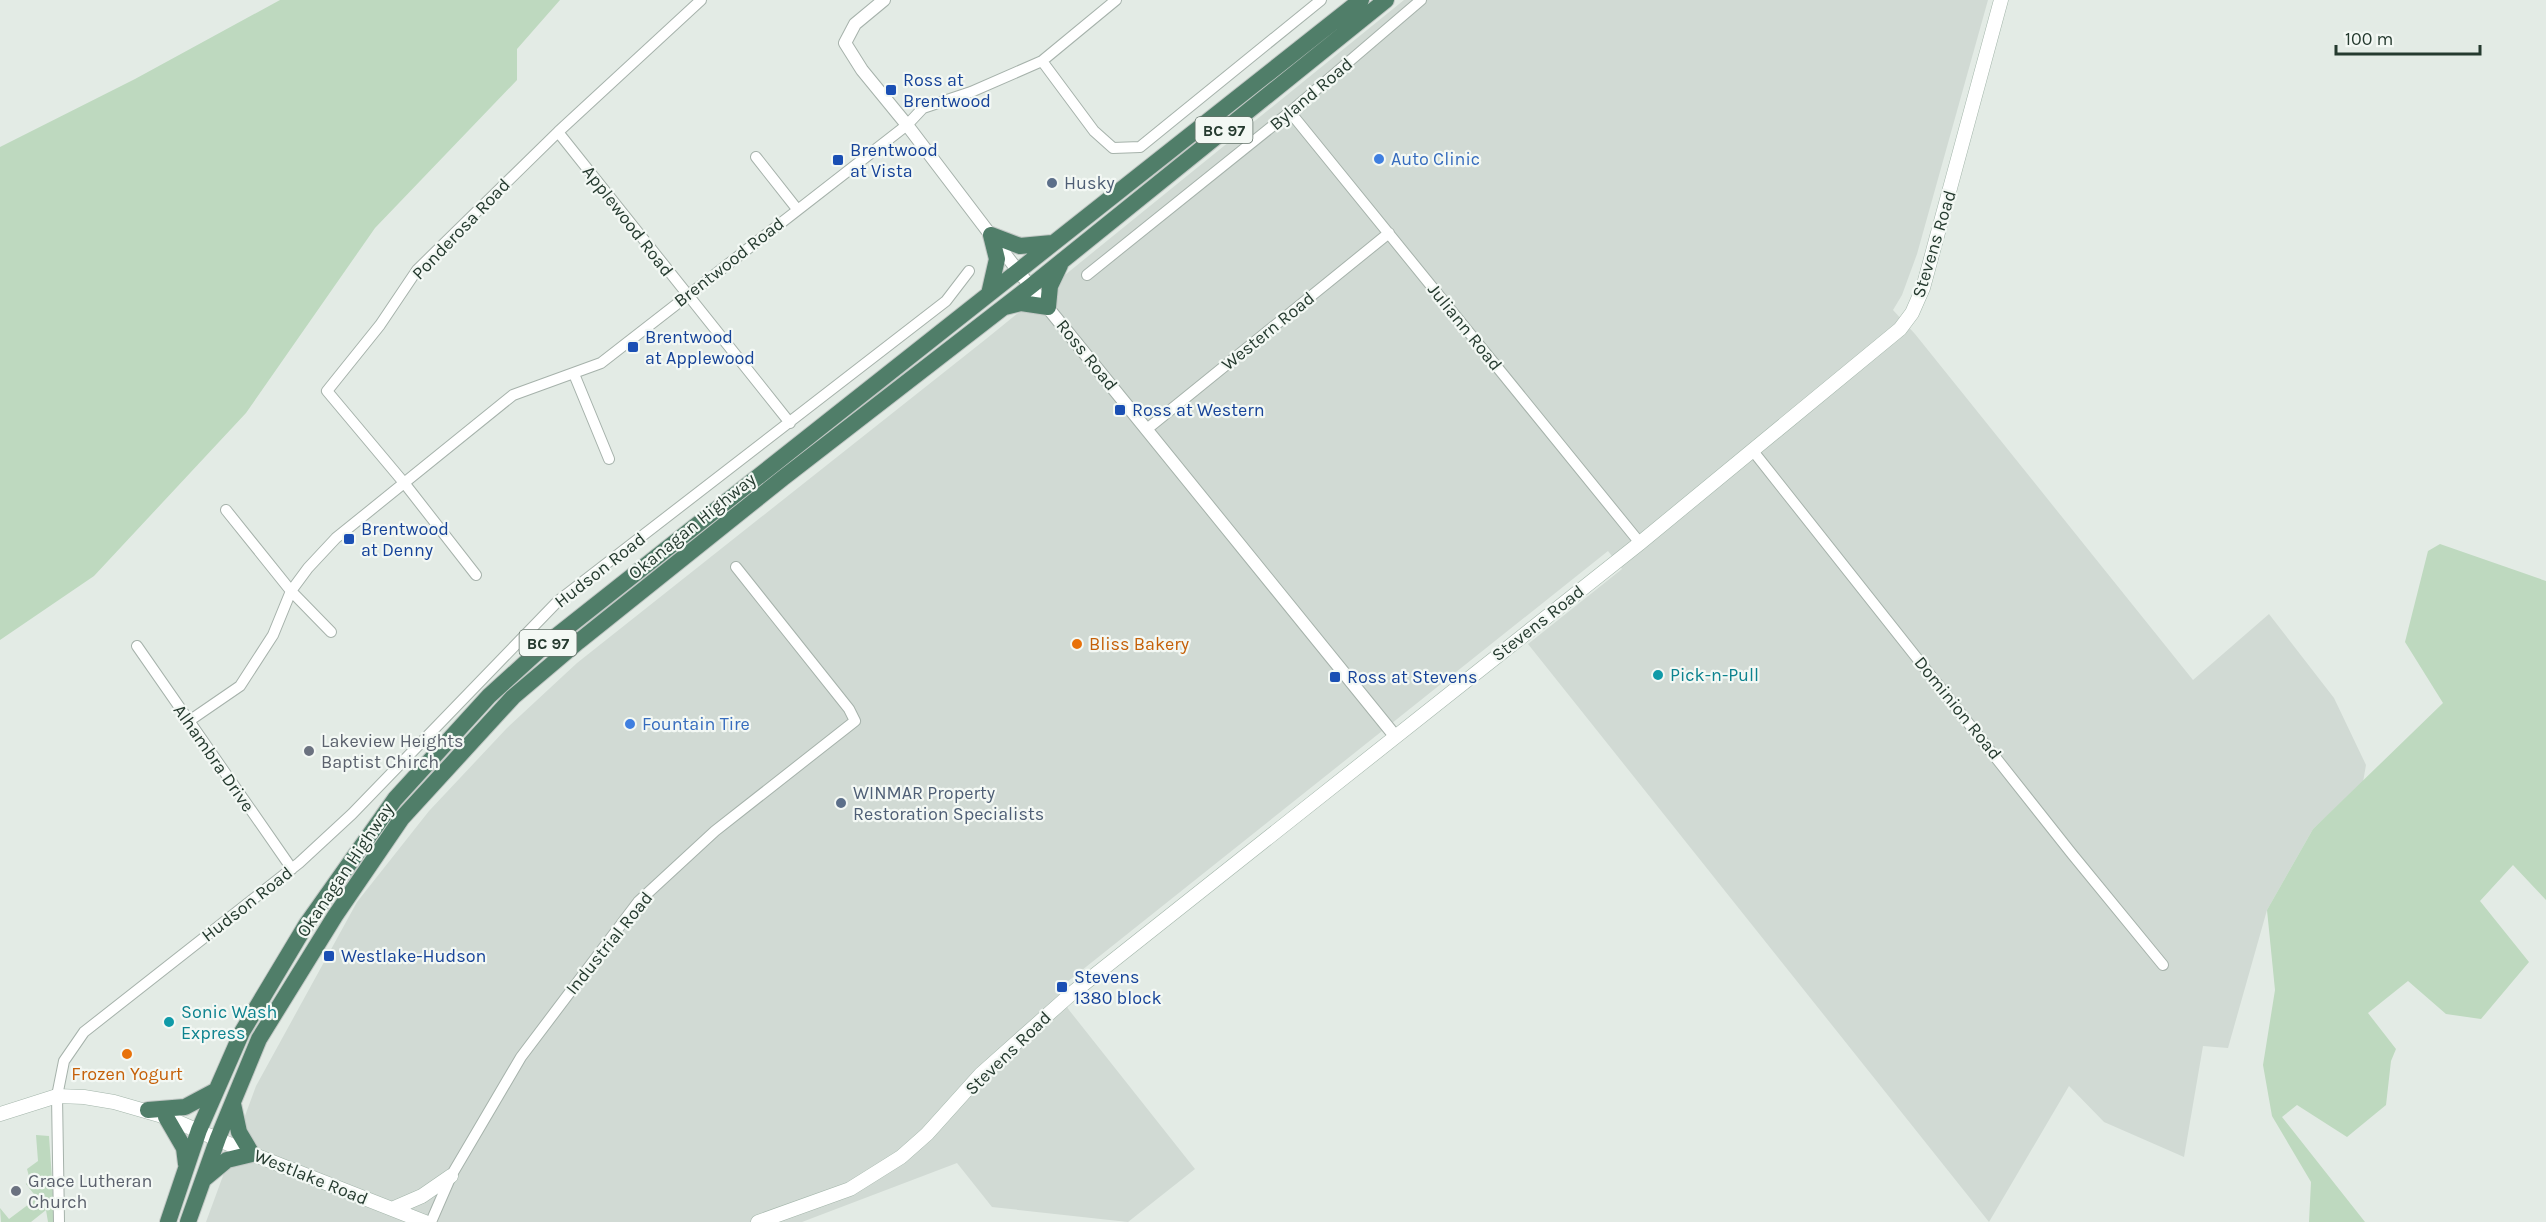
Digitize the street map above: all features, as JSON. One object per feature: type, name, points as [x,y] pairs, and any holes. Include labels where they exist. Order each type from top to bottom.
[{"type":"highway","name":"Okanagan Highway","points":[[168,1222],[199,1130],[242,1032],[306,925],[395,799],[489,696],[545,645],[1361,0]]},
{"type":"highway","name":"Okanagan Highway","points":[[188,1222],[218,1138],[260,1040],[342,906],[402,818],[513,697],[578,642],[755,501],[1063,261],[1386,0]]},
{"type":"highway","points":[[991,235],[1020,246],[1053,243]]},
{"type":"highway","points":[[989,294],[997,259],[991,235]]},
{"type":"highway","points":[[1004,307],[1021,303],[1048,307],[1050,286],[1063,261]]},
{"type":"highway","points":[[148,1110],[185,1107],[215,1091]]},
{"type":"highway","points":[[203,1180],[227,1160],[252,1154],[239,1132],[233,1103]]},
{"type":"highway","points":[[166,1117],[184,1148],[186,1164]]},
{"type":"main road","name":"Stevens Road","points":[[758,1222],[850,1189],[901,1157],[927,1134],[981,1074],[1071,994],[1640,543],[1900,329],[1912,313],[1923,288],[2001,0]]},
{"type":"main road","points":[[0,1114],[57,1096],[94,1098],[148,1110],[199,1130]]},
{"type":"main road","name":"Westlake Road","points":[[199,1130],[252,1154],[425,1222]]},
{"type":"main road","points":[[392,1209],[422,1196],[451,1176]]},
{"type":"street","name":"Ponderosa Road","points":[[405,484],[327,391],[381,325],[417,270],[558,132],[701,0]]},
{"type":"street","name":"Ross Road","points":[[884,0],[855,24],[845,43],[862,70],[907,125],[1018,271],[1395,736]]},
{"type":"street","name":"Brentwood Road","points":[[189,720],[240,686],[273,635],[291,591],[308,568],[336,538],[513,395],[601,363],[907,125],[923,108],[971,92],[1042,61],[1116,0]]},
{"type":"street","points":[[1042,61],[1094,131],[1113,148],[1140,147],[1321,0]]},
{"type":"street","name":"Byland Road","points":[[1087,275],[1290,112],[1421,0]]},
{"type":"street","name":"Juliann Road","points":[[1290,112],[1640,543]]},
{"type":"street","name":"Applewood Road","points":[[558,132],[790,423]]},
{"type":"street","points":[[756,158],[797,209]]},
{"type":"street","name":"Western Road","points":[[1147,429],[1389,233]]},
{"type":"street","name":"Hudson Road","points":[[58,1222],[57,1096],[64,1061],[84,1032],[292,869],[352,814],[558,601],[946,301],[969,271]]},
{"type":"street","points":[[574,374],[609,459]]},
{"type":"street","name":"Dominion Road","points":[[1753,452],[2163,965]]},
{"type":"street","points":[[405,484],[476,575]]},
{"type":"street","points":[[226,510],[291,591],[331,632]]},
{"type":"street","name":"Industrial Road","points":[[431,1222],[451,1176],[520,1057],[638,902],[715,831],[855,721],[849,709],[736,567]]},
{"type":"street","name":"Alhambra Drive","points":[[136,646],[292,869]]},
{"type":"shaded area","points":[[1404,0],[1988,0],[1917,254],[1902,295],[1893,310],[1915,334],[2193,680],[2269,614],[2334,698],[2366,765],[2363,782],[2313,829],[2267,910],[2228,1048],[2203,1046],[2184,1157],[2104,1122],[2069,1086],[1989,1222],[1528,644],[1622,569],[1608,551],[1057,990],[1069,1010],[1195,1169],[1128,1222],[992,1207],[957,1163],[802,1222],[206,1222],[256,1086],[357,902],[429,811],[507,728],[577,663],[986,339]]},
{"type":"green space","points":[[280,0],[560,0],[517,49],[517,80],[375,228],[246,413],[94,576],[0,640],[0,147],[135,79]]},
{"type":"green space","points":[[2440,544],[2546,581],[2546,900],[2513,865],[2480,901],[2529,962],[2481,1019],[2446,1014],[2408,981],[2368,1013],[2396,1049],[2391,1061],[2386,1105],[2347,1137],[2297,1105],[2282,1117],[2365,1222],[2309,1222],[2311,1182],[2272,1116],[2263,1065],[2275,990],[2267,910],[2313,829],[2443,703],[2405,642],[2428,551]]},
{"type":"green space","points":[[36,1135],[49,1136],[55,1222],[48,1222],[46,1210],[31,1222],[1,1222],[0,1208],[9,1219],[37,1198],[26,1184],[30,1180],[27,1169],[38,1161]]},
{"type":"place","name":"Ross at Brentwood","points":[[891,90]]},
{"type":"place","name":"Auto Clinic","points":[[1379,159]]},
{"type":"place","name":"Brentwood at Vista","points":[[838,160]]},
{"type":"place","name":"Husky","points":[[1052,183]]},
{"type":"place","name":"Brentwood at Applewood","points":[[633,347]]},
{"type":"place","name":"Ross at Western","points":[[1120,410]]},
{"type":"place","name":"Brentwood at Denny","points":[[349,539]]},
{"type":"place","name":"Bliss Bakery","points":[[1077,644]]},
{"type":"place","name":"Pick-n-Pull","points":[[1658,675]]},
{"type":"place","name":"Ross at Stevens","points":[[1335,677]]},
{"type":"place","name":"Fountain Tire","points":[[630,724]]},
{"type":"place","name":"Lakeview Heights Baptist Chirch","points":[[309,751]]},
{"type":"place","name":"WINMAR Property Restoration Specialists","points":[[841,803]]},
{"type":"place","name":"Westlake-Hudson","points":[[329,956]]},
{"type":"place","name":"Stevens 1380 block","points":[[1062,987]]},
{"type":"place","name":"Sonic Wash Express","points":[[169,1022]]},
{"type":"place","name":"Frozen Yogurt","points":[[127,1054]]},
{"type":"place","name":"Grace Lutheran Church","points":[[16,1191]]}]
